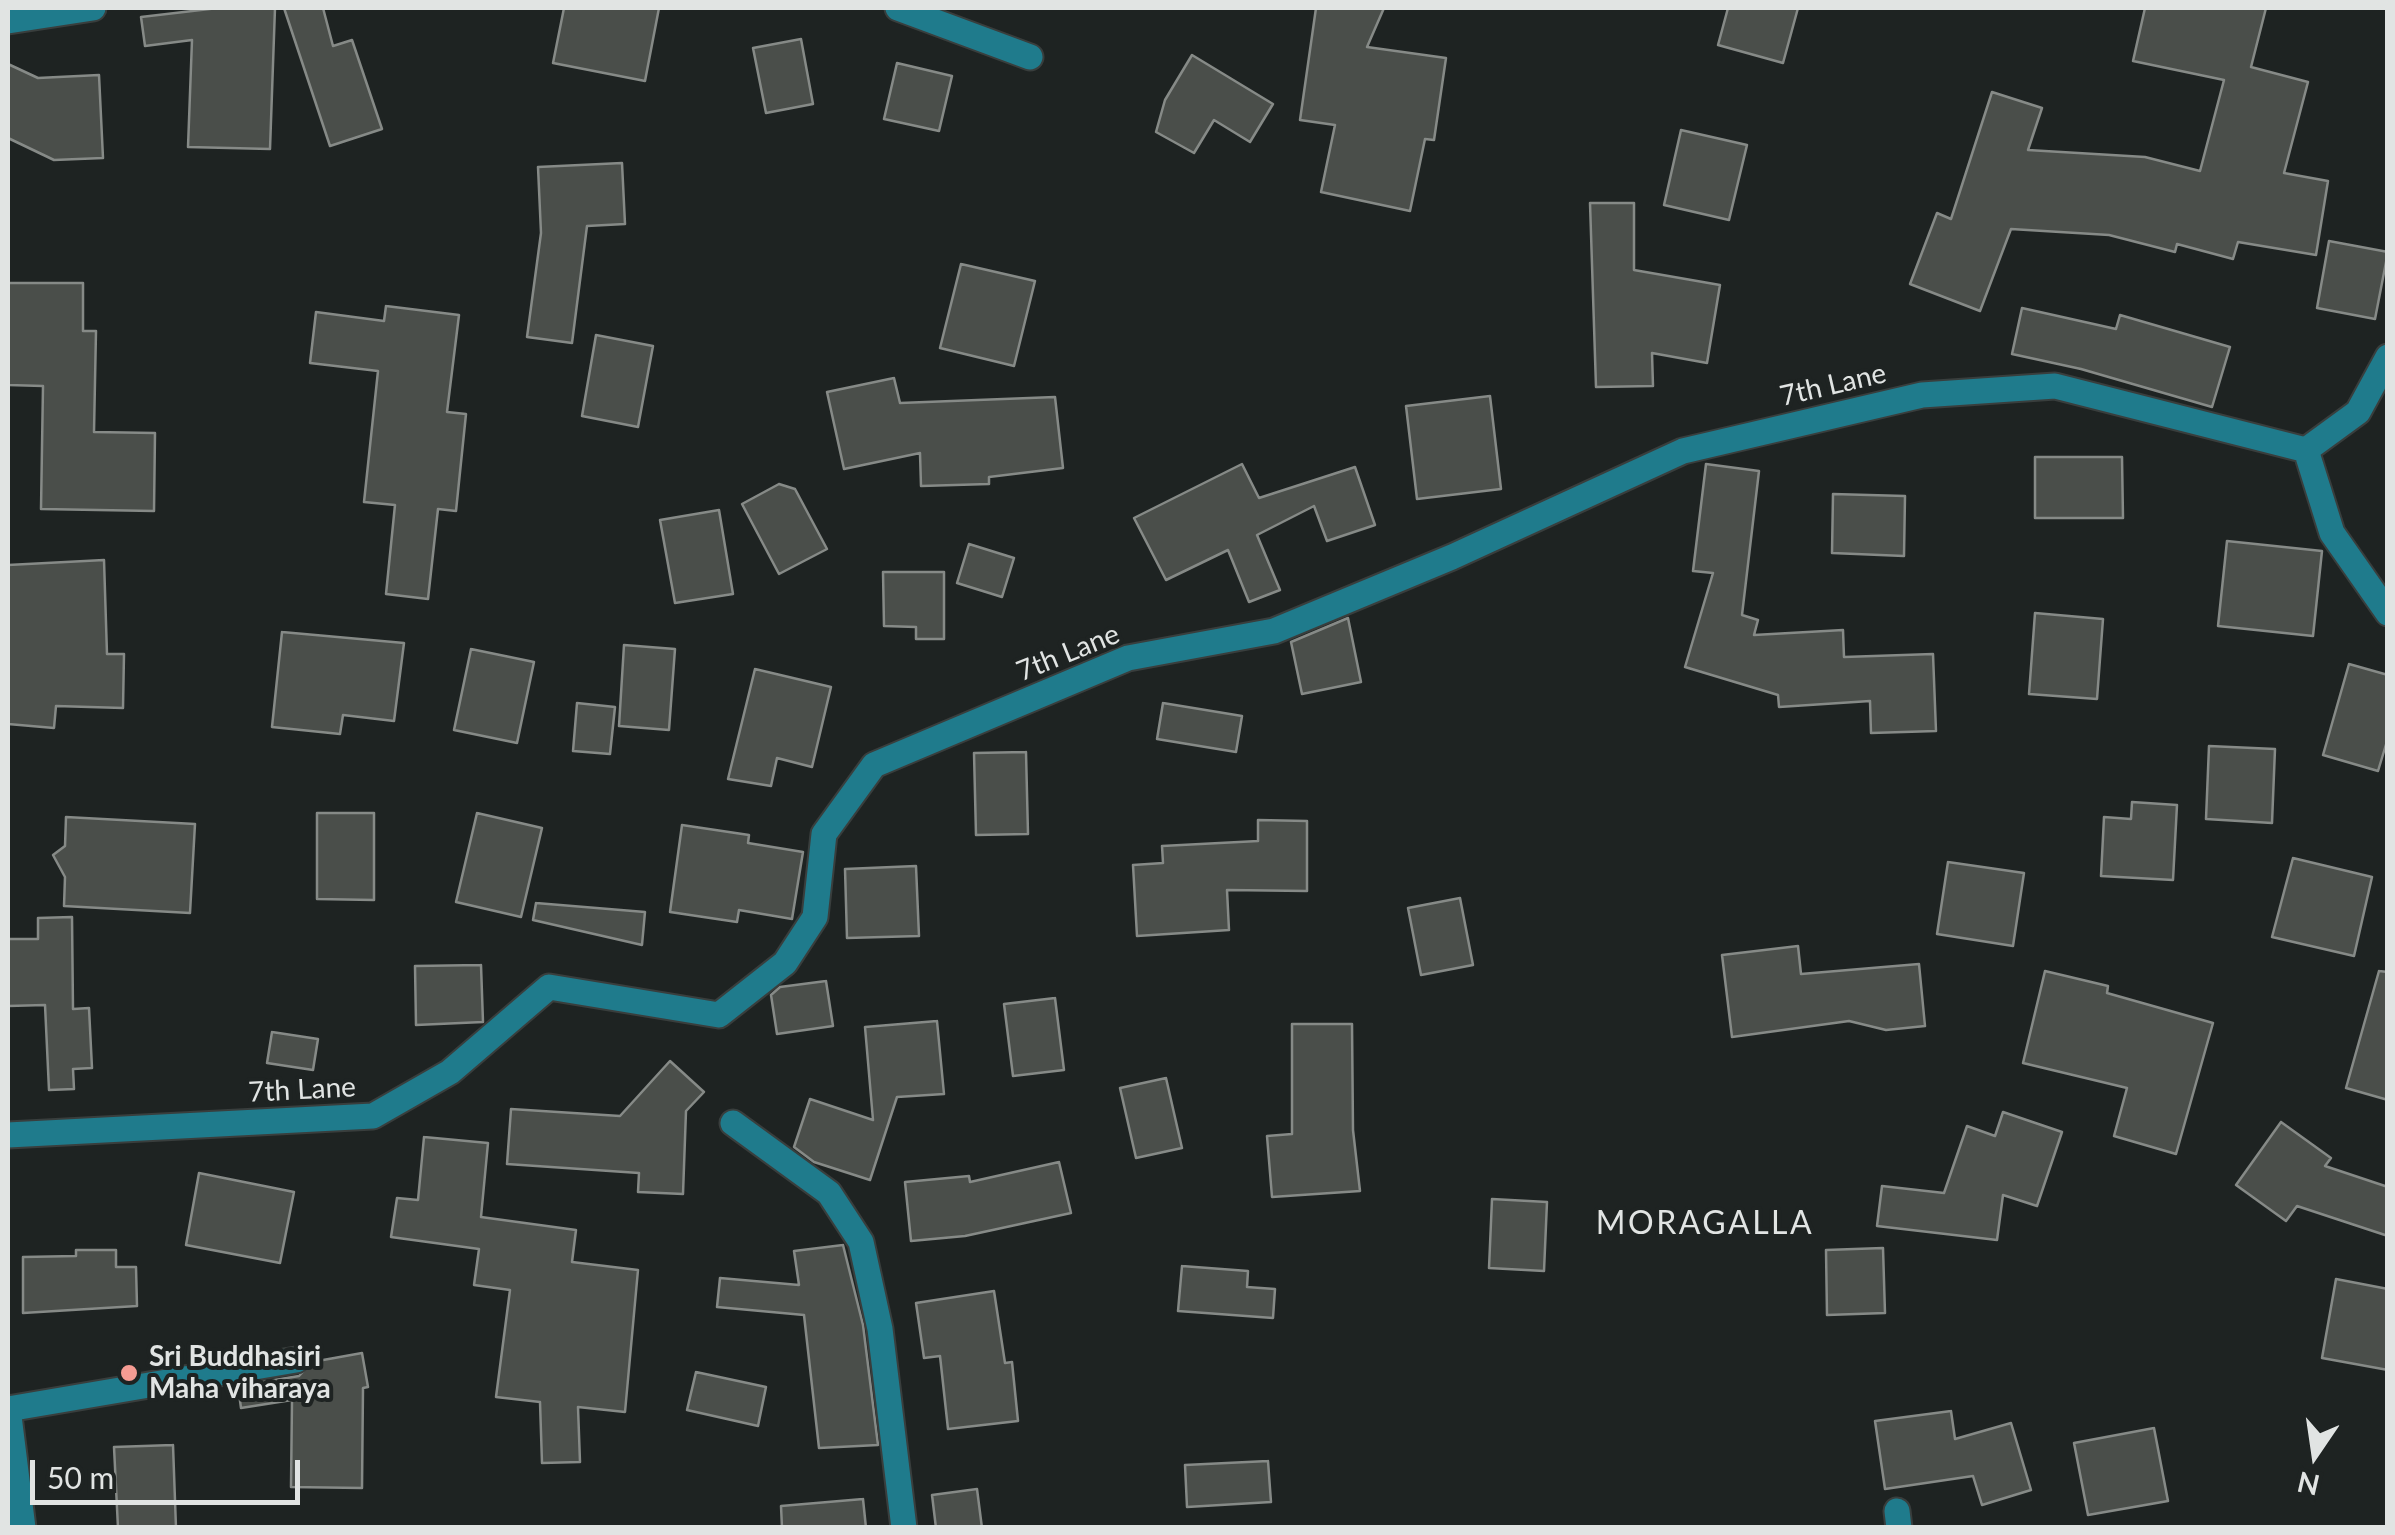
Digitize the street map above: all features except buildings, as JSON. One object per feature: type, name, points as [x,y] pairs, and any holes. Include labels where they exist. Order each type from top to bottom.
[{"type":"street","points":[[8,21],[93,8]]},
{"type":"street","points":[[898,8],[1030,57]]},
{"type":"street","points":[[2388,357],[2358,412],[2306,450],[2332,534],[2388,613]]},
{"type":"street","name":"7th Lane","points":[[8,1136],[372,1116],[450,1072],[549,987],[719,1015],[784,963],[815,917],[824,834],[874,766],[1128,658],[1274,631],[1452,558],[1683,450],[1922,394],[2055,386],[2306,450]]},
{"type":"street","points":[[733,1124],[829,1193],[861,1242],[880,1329],[904,1528]]},
{"type":"street","points":[[23,1528],[8,1408],[296,1360]]},
{"type":"place","name":"Sri Buddhasiri Maha viharaya","points":[[129,1373]]},
{"type":"district","name":"MORAGALLA","points":[[1705,1224]]}]
